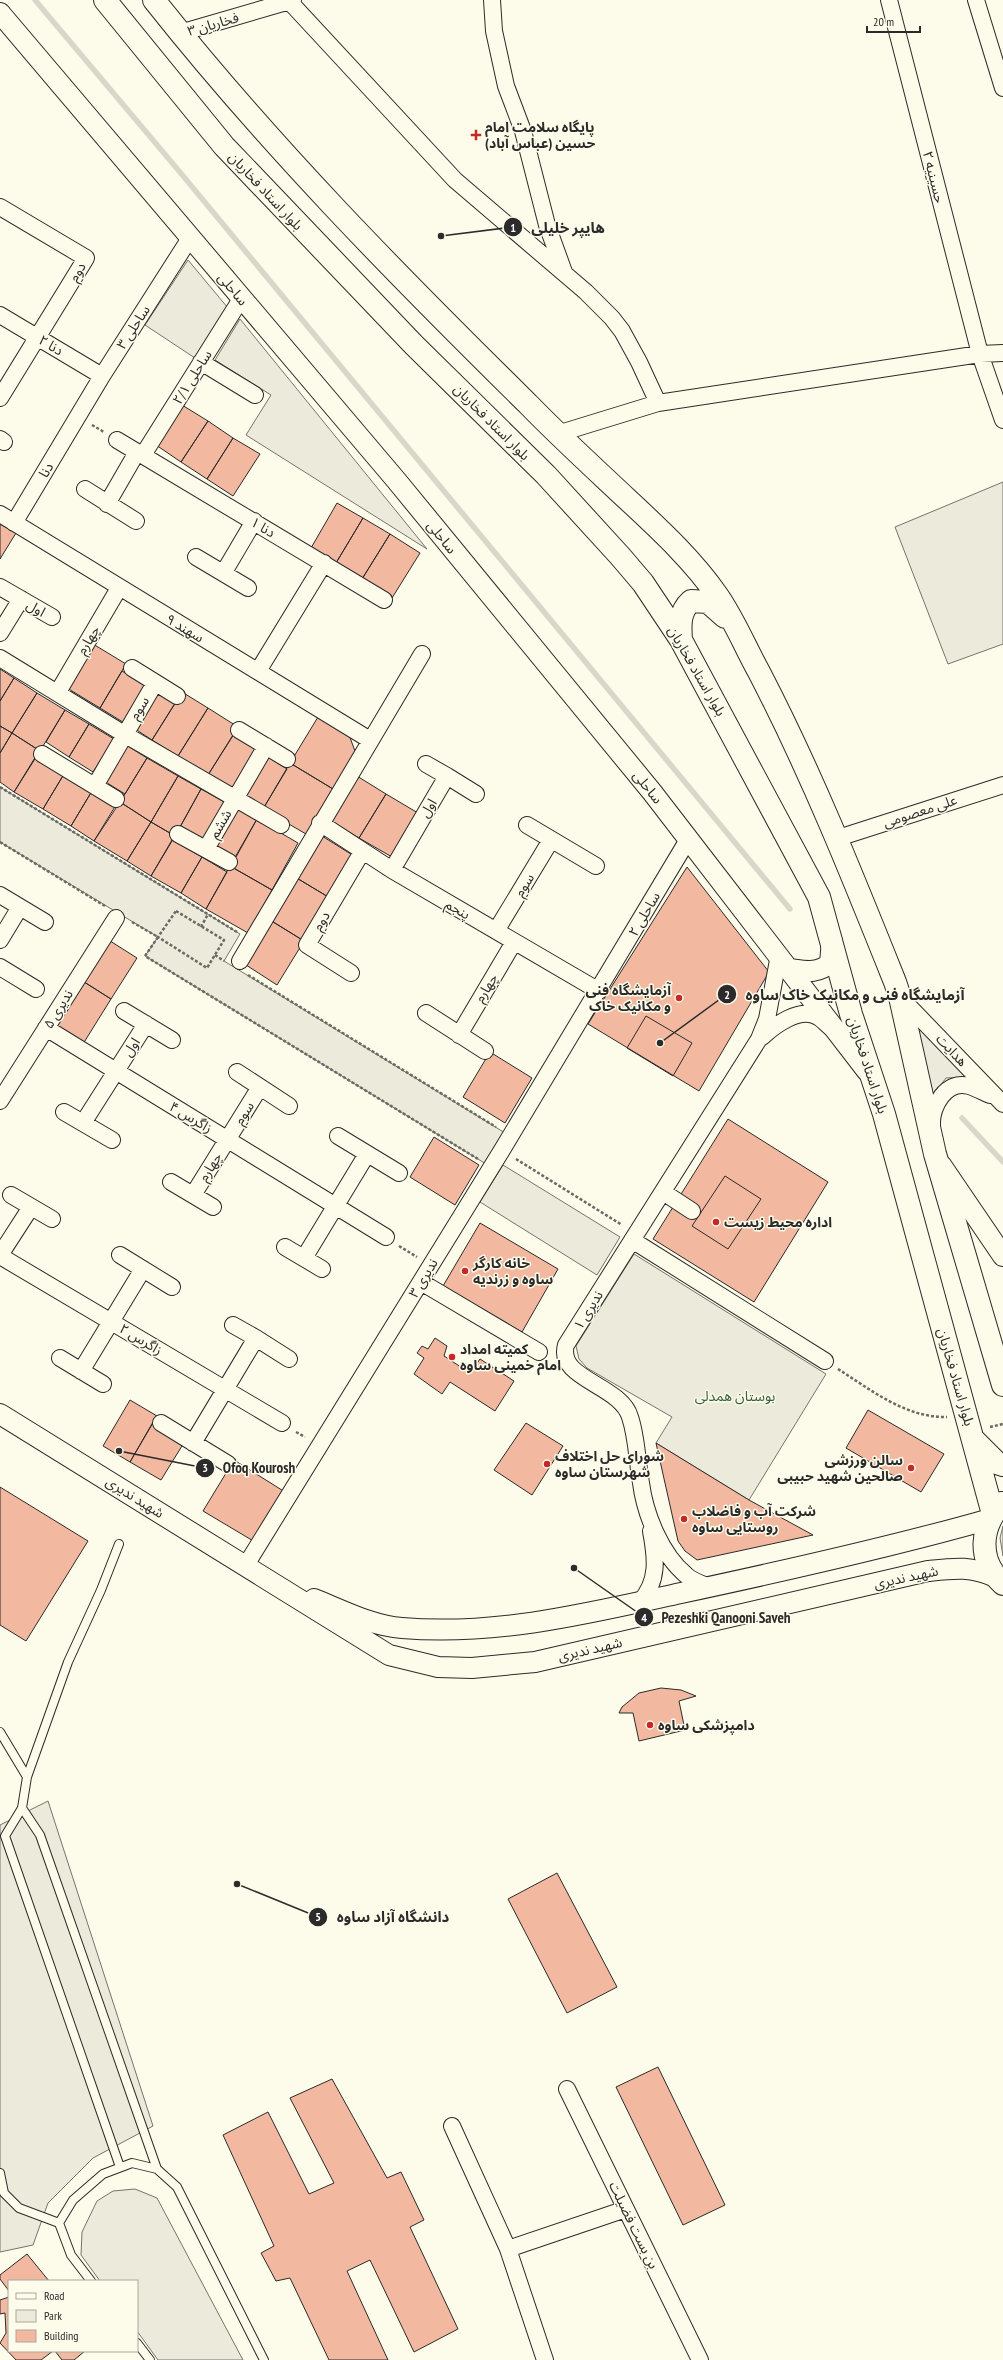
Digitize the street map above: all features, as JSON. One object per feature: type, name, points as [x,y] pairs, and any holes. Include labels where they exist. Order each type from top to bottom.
[{"type":"main road","name":"بلوار استاد فخاریان","points":[[105,0],[224,146],[409,339],[546,475],[615,550],[643,583],[681,640],[819,897],[832,939],[851,1014],[884,1114],[965,1413],[995,1512]]},
{"type":"main road","points":[[154,0],[253,119],[328,201],[439,316],[558,434],[669,539],[699,571],[719,598],[780,713],[838,838],[900,997],[933,1146],[1003,1385]]},
{"type":"main road","points":[[681,640],[680,621],[686,606],[691,601],[708,602],[735,627]]},
{"type":"main road","points":[[973,1439],[997,1463],[1003,1465]]},
{"type":"main road","points":[[995,1512],[985,1534],[984,1549],[988,1564],[999,1580]]},
{"type":"street","points":[[492,0],[494,31],[506,86],[523,131],[546,225],[565,275]]},
{"type":"street","name":"حسینیه ۲","points":[[889,0],[980,354],[1003,420]]},
{"type":"street","points":[[976,0],[1003,88]]},
{"type":"street","name":"فخاریان ۳","points":[[180,33],[291,1]]},
{"type":"street","points":[[291,1],[455,180],[596,301],[622,331],[658,403]]},
{"type":"street","name":"ساحلی","points":[[0,13],[396,480],[689,838],[869,1072]]},
{"type":"street","name":"دوم","points":[[0,207],[86,258],[38,338]]},
{"type":"street","name":"ساحلی ۳","points":[[78,417],[102,376],[190,238]]},
{"type":"street","name":"ساحلی ۲/۱","points":[[107,504],[241,299]]},
{"type":"street","name":"دنا ۲","points":[[0,315],[102,376]]},
{"type":"street","points":[[0,398],[38,338]]},
{"type":"street","points":[[558,434],[658,403],[980,354],[1003,353]]},
{"type":"street","points":[[201,362],[255,395]]},
{"type":"street","name":"دنا","points":[[14,523],[78,417]]},
{"type":"street","name":"دنا ۱","points":[[117,440],[384,600]]},
{"type":"street","points":[[86,489],[107,504],[136,521]]},
{"type":"street","name":"سهند ۹","points":[[0,514],[370,740]]},
{"type":"street","points":[[224,572],[254,521]]},
{"type":"street","points":[[196,557],[224,572],[248,588]]},
{"type":"street","points":[[258,671],[324,563]]},
{"type":"street","name":"اول","points":[[0,587],[52,618]]},
{"type":"street","name":"چهارم","points":[[58,692],[119,588]]},
{"type":"street","name":"اول","points":[[0,633],[21,599]]},
{"type":"street","points":[[240,961],[422,654]]},
{"type":"street","points":[[0,658],[58,692],[124,734],[281,825]]},
{"type":"street","name":"سوم","points":[[132,668],[177,696]]},
{"type":"street","name":"سوم","points":[[124,734],[155,683]]},
{"type":"street","points":[[239,730],[287,759]]},
{"type":"street","points":[[95,786],[124,734]]},
{"type":"street","points":[[234,799],[266,746]]},
{"type":"street","points":[[42,754],[116,799]]},
{"type":"street","points":[[426,764],[476,794]]},
{"type":"street","name":"اول","points":[[392,870],[447,776]]},
{"type":"street","name":"علی معصومی","points":[[838,838],[1003,785]]},
{"type":"street","name":"ششم","points":[[206,849],[234,799]]},
{"type":"street","name":"پنجم","points":[[320,824],[392,870],[599,991]]},
{"type":"street","points":[[527,825],[596,866]]},
{"type":"street","name":"ششم","points":[[178,834],[229,862]]},
{"type":"street","name":"ساحلی ۲","points":[[599,991],[689,838]]},
{"type":"street","name":"سوم","points":[[496,931],[551,840]]},
{"type":"street","name":"دوم","points":[[351,973],[307,945],[362,852]]},
{"type":"street","points":[[0,894],[45,922]]},
{"type":"street","points":[[0,940],[20,907]]},
{"type":"street","name":"ندیری ۵","points":[[0,1101],[117,915]]},
{"type":"street","points":[[759,1039],[785,962],[809,971],[822,970],[830,963],[832,939]]},
{"type":"street","name":"چهارم","points":[[459,1034],[514,942]]},
{"type":"street","points":[[0,967],[36,989]]},
{"type":"street","name":"ندیری ۳","points":[[246,1565],[321,1447],[599,991]]},
{"type":"street","name":"هدایت","points":[[900,997],[1002,1102]]},
{"type":"street","points":[[124,1011],[172,1040]]},
{"type":"street","points":[[426,1013],[485,1051]]},
{"type":"street","points":[[759,1039],[779,1021],[800,1015],[817,1016],[842,1038]]},
{"type":"street","name":"اول","points":[[115,1071],[146,1024]]},
{"type":"street","name":"زاگرس ۴","points":[[46,1028],[386,1237]]},
{"type":"street","name":"ندیری ۱","points":[[710,1587],[692,1579],[679,1569],[665,1548],[648,1514],[641,1485],[633,1426],[628,1410],[619,1399],[577,1372],[566,1362],[563,1355],[566,1345],[759,1039]]},
{"type":"street","points":[[83,1123],[115,1071]]},
{"type":"street","points":[[237,1072],[289,1106]]},
{"type":"street","points":[[1002,1102],[968,1085],[952,1087],[937,1100],[932,1116],[933,1146],[1003,1256]]},
{"type":"street","name":"سوم","points":[[227,1139],[260,1087]]},
{"type":"street","points":[[64,1112],[112,1140]]},
{"type":"street","points":[[338,1136],[399,1173]]},
{"type":"street","name":"چهارم","points":[[193,1194],[227,1139]]},
{"type":"street","points":[[304,1258],[367,1154]]},
{"type":"street","points":[[171,1182],[213,1207]]},
{"type":"street","points":[[663,1192],[692,1211]]},
{"type":"street","points":[[11,1195],[52,1219]]},
{"type":"street","points":[[0,1256],[31,1207]]},
{"type":"street","points":[[634,1237],[824,1361]]},
{"type":"street","points":[[285,1247],[322,1269]]},
{"type":"street","points":[[120,1255],[172,1287]]},
{"type":"street","name":"زاگرس ۲","points":[[0,1256],[282,1423]]},
{"type":"street","points":[[81,1371],[143,1269]]},
{"type":"street","points":[[421,1282],[539,1352]]},
{"type":"street","points":[[233,1325],[289,1359]]},
{"type":"street","points":[[193,1442],[256,1338]]},
{"type":"street","points":[[60,1358],[103,1384]]},
{"type":"street","name":"شهید ندیری","points":[[0,1414],[389,1655],[438,1667],[472,1668],[534,1662],[928,1571],[953,1568],[976,1569],[999,1580]]},
{"type":"street","points":[[161,1423],[228,1464]]},
{"type":"street","name":"شهید ندیری","points":[[269,1581],[375,1623],[401,1628],[476,1630],[521,1625],[710,1587],[945,1532],[995,1512]]},
{"type":"street","points":[[640,1602],[652,1586],[654,1577],[654,1552],[648,1514]]},
{"type":"street","name":"بن بست فضیلت","points":[[567,2090],[700,2360]]},
{"type":"street","points":[[452,2126],[508,2250],[545,2360]]},
{"type":"street","points":[[508,2250],[626,2209]]},
{"type":"lane","points":[[119,1544],[102,1590],[68,1662],[27,1777],[22,1808],[5,1836],[120,2168]]},
{"type":"lane","points":[[0,1732],[27,1777]]},
{"type":"lane","points":[[22,1808],[40,1835],[157,2169]]},
{"type":"lane","points":[[59,2223],[73,2200],[102,2174],[132,2163],[157,2169],[177,2187],[264,2360]]},
{"type":"lane","points":[[0,2173],[4,2193],[19,2208],[59,2223],[71,2255],[90,2280]]},
{"type":"lane","points":[[138,2344],[150,2360]]},
{"type":"path","points":[[78,417],[117,440]]},
{"type":"path","points":[[0,842],[117,915],[158,937],[207,968],[224,940],[176,911],[158,937],[145,956],[491,1167]]},
{"type":"path","points":[[201,927],[208,914]]},
{"type":"path","points":[[215,955],[224,961]]},
{"type":"path","points":[[502,1150],[634,1237]]},
{"type":"path","points":[[386,1237],[431,1266]]},
{"type":"path","points":[[824,1361],[874,1392],[922,1416],[946,1418],[965,1413]]},
{"type":"path","points":[[282,1423],[321,1447]]},
{"type":"green space","points":[[188,260],[228,308],[195,358],[145,325]]},
{"type":"green space","points":[[240,319],[427,549],[246,435],[271,395],[215,360]]},
{"type":"green space","points":[[1003,482],[1003,644],[948,664],[895,527]]},
{"type":"green space","points":[[0,787],[240,934],[224,961],[510,1136],[491,1167],[145,956],[158,937],[0,842]]},
{"type":"green space","points":[[917,1026],[970,1077],[946,1078],[932,1097]]},
{"type":"green space","name":"بوستان همدلی","points":[[634,1254],[826,1374],[749,1500],[656,1443],[672,1417],[587,1368],[579,1359],[576,1346]]},
{"type":"green space","points":[[1003,1526],[1003,1556],[1000,1538]]},
{"type":"green space","points":[[48,1801],[153,2126],[93,2158],[48,2203],[33,2245],[0,2252],[0,1825]]},
{"type":"green space","points":[[135,2189],[157,2198],[243,2360],[158,2360],[138,2332],[138,2280],[99,2280],[81,2255],[82,2232],[97,2201],[113,2191]]},
{"type":"shaded area","points":[[503,1165],[620,1237],[597,1275],[480,1202]]},
{"type":"building","points":[[182,405],[208,421],[181,462],[156,445]]},
{"type":"building","points":[[208,421],[233,438],[207,479],[181,462]]},
{"type":"building","points":[[233,438],[260,454],[233,496],[207,479]]},
{"type":"building","points":[[337,503],[363,518],[336,563],[311,548]]},
{"type":"building","points":[[363,518],[390,534],[362,579],[336,563]]},
{"type":"building","points":[[0,524],[16,533],[0,559]]},
{"type":"building","points":[[390,534],[420,553],[392,598],[362,579]]},
{"type":"building","points":[[93,644],[126,664],[100,708],[67,688]]},
{"type":"building","points":[[0,669],[14,678],[0,701]]},
{"type":"building","points":[[122,671],[148,687],[126,724],[100,708]]},
{"type":"building","points":[[14,678],[37,693],[12,733],[0,726],[0,701]]},
{"type":"building","points":[[156,689],[176,702],[152,740],[132,727]]},
{"type":"building","points":[[182,692],[208,708],[178,756],[152,740]]},
{"type":"building","points":[[37,693],[65,710],[40,751],[12,733]]},
{"type":"building","points":[[208,708],[238,727],[208,775],[178,756]]},
{"type":"building","points":[[65,710],[89,724],[69,757],[46,742]]},
{"type":"building","points":[[318,717],[349,735],[355,751],[333,789],[290,763]]},
{"type":"building","points":[[89,724],[114,739],[93,772],[69,757]]},
{"type":"building","points":[[0,726],[12,733],[0,753]]},
{"type":"building","points":[[12,733],[40,751],[14,792],[0,782],[0,753]]},
{"type":"building","points":[[234,734],[259,749],[234,791],[208,775]]},
{"type":"building","points":[[126,745],[147,758],[125,794],[104,781]]},
{"type":"building","points":[[36,756],[64,774],[43,809],[14,792]]},
{"type":"building","points":[[266,756],[287,769],[263,809],[242,796]]},
{"type":"building","points":[[147,758],[178,776],[151,822],[120,802]]},
{"type":"building","points":[[290,763],[333,789],[306,834],[263,809]]},
{"type":"building","points":[[64,774],[92,791],[71,826],[43,809]]},
{"type":"building","points":[[178,776],[201,789],[175,836],[151,822]]},
{"type":"building","points":[[357,776],[386,794],[359,838],[330,820]]},
{"type":"building","points":[[201,789],[226,803],[204,843],[179,829]]},
{"type":"building","points":[[92,791],[116,805],[94,841],[71,826]]},
{"type":"building","points":[[386,794],[418,813],[392,857],[359,838]]},
{"type":"building","points":[[120,802],[151,822],[127,861],[94,841]]},
{"type":"building","points":[[236,807],[257,819],[236,857],[215,845]]},
{"type":"building","points":[[257,819],[298,843],[272,890],[230,866]]},
{"type":"building","points":[[151,822],[175,836],[151,876],[127,861]]},
{"type":"building","points":[[322,836],[354,856],[330,898],[295,877]]},
{"type":"building","points":[[172,840],[202,857],[181,893],[151,876]]},
{"type":"building","points":[[202,857],[227,872],[206,909],[181,893]]},
{"type":"building","points":[[230,866],[272,890],[248,933],[206,909]]},
{"type":"building","name":"آزمایشگاه فنی و مکانیک خاک","points":[[687,867],[769,972],[699,1091],[588,1024]]},
{"type":"building","points":[[295,877],[330,898],[304,941],[270,920]]},
{"type":"building","points":[[270,920],[304,941],[277,985],[243,963]]},
{"type":"building","points":[[107,939],[137,958],[111,999],[81,980]]},
{"type":"building","points":[[81,980],[111,999],[83,1044],[53,1025]]},
{"type":"building","points":[[646,1016],[692,1043],[673,1076],[627,1048]]},
{"type":"building","points":[[490,1052],[532,1078],[505,1123],[463,1097]]},
{"type":"building","points":[[728,1119],[828,1182],[754,1302],[653,1239]]},
{"type":"building","points":[[434,1137],[479,1165],[455,1205],[410,1177]]},
{"type":"building","points":[[725,1176],[761,1199],[728,1249],[692,1226]]},
{"type":"building","points":[[480,1223],[558,1269],[522,1332],[443,1286]]},
{"type":"building","points":[[435,1338],[447,1346],[444,1356],[470,1373],[480,1359],[514,1381],[495,1411],[450,1382],[442,1394],[414,1374],[424,1358],[417,1353],[422,1346],[428,1349]]},
{"type":"building","points":[[130,1400],[157,1416],[130,1462],[103,1446]]},
{"type":"building","points":[[868,1410],[944,1454],[921,1492],[846,1448]]},
{"type":"building","points":[[153,1422],[185,1441],[161,1480],[130,1462]]},
{"type":"building","points":[[526,1423],[563,1446],[532,1495],[494,1470]]},
{"type":"building","points":[[656,1443],[749,1500],[813,1535],[697,1560],[685,1551],[678,1541]]},
{"type":"building","points":[[234,1460],[285,1492],[255,1542],[203,1511]]},
{"type":"building","points":[[0,1487],[88,1541],[26,1641],[0,1625]]},
{"type":"building","points":[[661,1688],[681,1690],[696,1696],[679,1701],[685,1730],[639,1741],[633,1713],[619,1713],[622,1707],[639,1693]]},
{"type":"building","points":[[557,1873],[617,1987],[567,2013],[508,1899]]},
{"type":"building","points":[[658,2067],[725,2205],[683,2225],[616,2087]]},
{"type":"building","points":[[332,2079],[387,2178],[401,2172],[424,2220],[410,2227],[458,2329],[414,2352],[370,2260],[347,2271],[388,2360],[329,2360],[290,2278],[276,2281],[261,2253],[274,2246],[223,2135],[268,2112],[309,2194],[334,2183],[290,2098]]},
{"type":"building","points":[[27,2254],[48,2280],[8,2280],[8,2290],[0,2279],[0,2275]]},
{"type":"building","points":[[8,2297],[8,2352],[0,2343],[6,2333],[5,2313],[0,2314],[0,2300]]},
{"type":"building","points":[[8,2352],[52,2352],[41,2360],[16,2360]]},
{"type":"building","points":[[56,2352],[84,2352],[74,2360],[62,2360]]},
{"type":"waterway","points":[[35,0],[179,171],[790,909]]},
{"type":"waterway","points":[[962,1118],[1003,1162]]},
{"type":"place","name":"پایگاه سلامت امام حسین (عباس آباد)","points":[[476,135]]},
{"type":"place","name":"هایپر خلیلی","points":[[441,236]]},
{"type":"place","name":"آزمایشگاه فنی و مکانیک خاک","points":[[679,998]]},
{"type":"place","name":"آزمایشگاه فنی و مکانیک خاک ساوه","points":[[660,1043]]},
{"type":"place","name":"اداره محیط زیست","points":[[716,1222]]},
{"type":"place","name":"خانه کارگر ساوه و زرندیه","points":[[465,1271]]},
{"type":"place","name":"کمیته امداد امام خمینی ساوه","points":[[452,1357]]},
{"type":"place","name":"Ofoq Kourosh","points":[[119,1451]]},
{"type":"place","name":"شورای حل اختلاف شهرستان ساوه","points":[[547,1464]]},
{"type":"place","name":"سالن ورزشی صالحین شهید حبیبی","points":[[911,1468]]},
{"type":"place","name":"شرکت آب و فاضلاب روستایی ساوه","points":[[684,1519]]},
{"type":"place","name":"Pezeshki Qanooni Saveh","points":[[574,1568]]},
{"type":"place","name":"دامپزشکی ساوه","points":[[650,1725]]},
{"type":"place","name":"دانشگاه آزاد ساوه","points":[[237,1884]]}]
